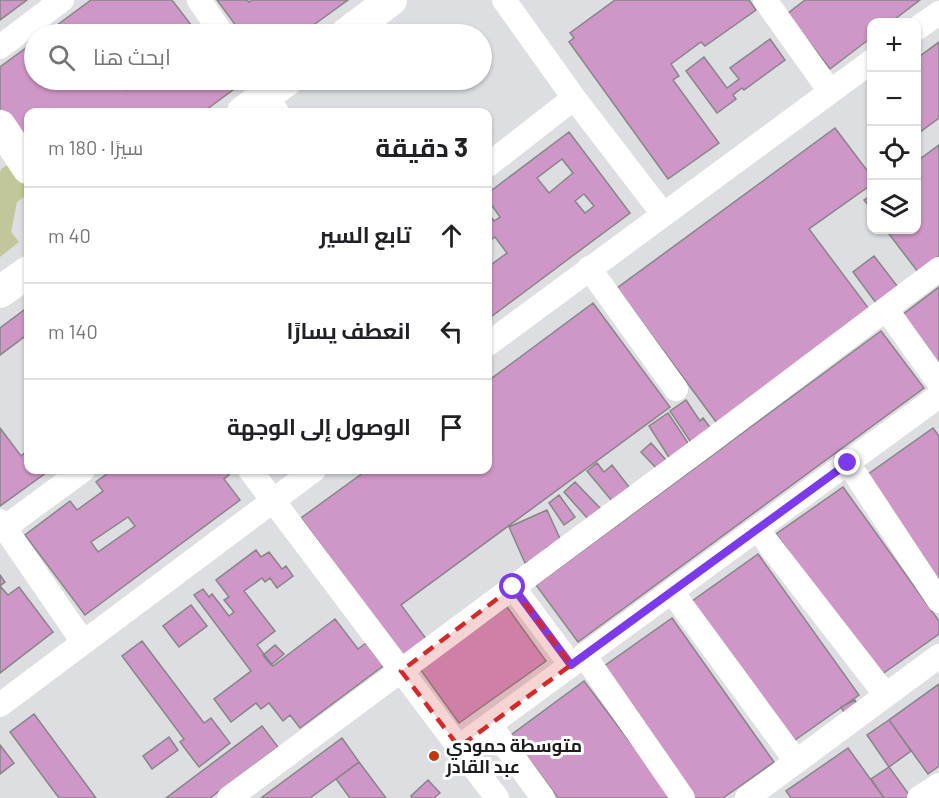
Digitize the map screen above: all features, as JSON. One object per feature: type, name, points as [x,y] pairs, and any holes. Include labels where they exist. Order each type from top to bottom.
[{"type":"main road","points":[[359,24],[391,0]]},
{"type":"main road","points":[[0,126],[24,162]]},
{"type":"main road","points":[[0,292],[24,275]]},
{"type":"street","points":[[30,24],[62,0]]},
{"type":"street","points":[[199,0],[215,24]]},
{"type":"street","points":[[504,0],[574,98],[663,214]]},
{"type":"street","points":[[768,1],[829,90]]},
{"type":"street","points":[[921,26],[939,14]]},
{"type":"street","points":[[0,47],[24,29]]},
{"type":"street","points":[[492,341],[867,63]]},
{"type":"street","points":[[492,162],[574,98]]},
{"type":"street","points":[[589,268],[676,389]]},
{"type":"street","points":[[229,798],[939,269]]},
{"type":"street","points":[[459,747],[937,398],[886,309]]},
{"type":"street","points":[[848,463],[939,602]]},
{"type":"street","points":[[76,474],[2,526],[84,642]]},
{"type":"street","points":[[253,474],[497,798]]},
{"type":"street","points":[[0,705],[309,474]]},
{"type":"street","points":[[757,529],[885,694]]},
{"type":"street","points":[[513,587],[578,660],[683,798]]},
{"type":"street","points":[[672,592],[796,761]]},
{"type":"street","points":[[751,797],[885,694],[939,656]]},
{"type":"street","points":[[490,725],[543,798]]},
{"type":"street","points":[[920,798],[939,785]]},
{"type":"highlighted area","points":[[513,587],[571,665],[459,747],[401,671]]},
{"type":"green space","points":[[11,163],[24,184],[24,197],[17,202],[11,232],[19,242],[0,257],[0,173],[1,169]]},
{"type":"building","points":[[0,0],[27,0],[0,20]]},
{"type":"building","points":[[91,0],[172,0],[190,24],[59,24]]},
{"type":"building","points":[[217,0],[247,0],[249,2],[252,0],[348,0],[315,24],[235,24]]},
{"type":"building","points":[[615,0],[749,0],[756,10],[705,46],[701,42],[671,64],[679,76],[673,80],[719,143],[668,179],[569,42],[574,38],[570,33]]},
{"type":"building","points":[[805,0],[920,0],[896,18],[867,18],[867,41],[830,69],[787,14]]},
{"type":"building","points":[[770,39],[785,60],[744,90],[742,88],[733,95],[736,99],[717,113],[686,71],[704,57],[727,88],[739,79],[730,68]]},
{"type":"building","points":[[939,42],[939,118],[921,131],[921,72],[921,55]]},
{"type":"building","points":[[24,49],[24,90],[233,90],[208,108],[24,108],[24,145],[0,112],[0,67]]},
{"type":"building","points":[[835,128],[867,170],[867,188],[809,229],[872,313],[719,426],[617,288]]},
{"type":"building","points":[[569,132],[630,213],[492,316],[492,264],[507,253],[495,237],[492,239],[492,218],[494,221],[500,217],[492,206],[492,190]],"holes":[[[562,159],[573,173],[549,193],[537,178]],[[584,194],[594,206],[585,213],[575,201]]]},
{"type":"building","points":[[939,145],[939,256],[918,272],[889,234],[921,234],[921,158]]},
{"type":"building","points":[[874,256],[901,291],[879,307],[853,272]]},
{"type":"building","points":[[939,287],[939,373],[898,318]]},
{"type":"building","points":[[593,303],[670,407],[401,605],[427,640],[404,657],[301,518],[362,474],[492,474],[492,378]]},
{"type":"building","points":[[24,310],[24,337],[0,355],[0,328]]},
{"type":"building","points":[[881,331],[924,388],[578,642],[536,585]]},
{"type":"building","points":[[686,400],[700,421],[703,418],[712,430],[692,444],[670,411]]},
{"type":"building","points":[[668,413],[690,446],[670,459],[649,426]]},
{"type":"building","points":[[0,428],[21,456],[24,453],[24,474],[44,474],[0,506]]},
{"type":"building","points":[[933,428],[939,436],[939,582],[864,477]]},
{"type":"building","points":[[651,443],[666,460],[656,468],[641,452]]},
{"type":"building","points":[[597,463],[604,472],[612,465],[629,487],[612,501],[587,471]]},
{"type":"building","points":[[107,474],[228,474],[224,479],[240,500],[85,615],[25,535],[70,501],[77,510],[103,491],[96,482]],"holes":[[[128,517],[135,526],[98,552],[91,542]]]},
{"type":"building","points":[[575,482],[601,509],[589,520],[564,492]]},
{"type":"building","points":[[843,487],[939,621],[939,634],[878,677],[776,534]]},
{"type":"building","points":[[559,495],[575,517],[564,525],[549,503]]},
{"type":"building","points":[[547,510],[561,541],[546,548],[548,554],[525,563],[509,527]]},
{"type":"building","points":[[256,550],[261,557],[269,552],[282,569],[286,566],[293,576],[277,588],[270,578],[265,582],[262,578],[244,591],[275,631],[257,645],[273,666],[335,619],[358,649],[366,643],[383,666],[300,728],[290,715],[283,721],[269,703],[261,709],[256,703],[231,722],[214,699],[251,671],[194,595],[203,589],[209,597],[212,594],[229,616],[234,612],[224,600],[229,597],[216,580]]},
{"type":"building","points":[[758,554],[859,695],[788,745],[688,604]]},
{"type":"building","points":[[0,575],[5,582],[0,586]]},
{"type":"building","points":[[0,586],[8,595],[19,587],[53,632],[0,673]]},
{"type":"building","points":[[191,605],[207,626],[179,647],[163,626]]},
{"type":"building","points":[[507,607],[546,661],[459,723],[420,669]]},
{"type":"building","points":[[672,618],[774,762],[723,798],[692,798],[600,669]]},
{"type":"building","points":[[142,641],[204,723],[211,718],[230,743],[199,767],[180,742],[184,739],[122,656]]},
{"type":"building","points":[[275,645],[284,654],[271,665],[263,655]]},
{"type":"building","points":[[584,681],[672,798],[558,798],[511,735]]},
{"type":"building","points":[[939,684],[939,766],[928,774],[889,720]]},
{"type":"building","points":[[855,700],[858,707],[845,714],[841,707]]},
{"type":"building","points":[[34,714],[96,798],[59,798],[10,732]]},
{"type":"building","points":[[889,720],[911,751],[889,767],[867,735]]},
{"type":"building","points":[[262,726],[278,747],[210,798],[166,798]]},
{"type":"building","points":[[169,737],[178,750],[152,769],[143,756]]},
{"type":"building","points":[[342,738],[359,762],[310,798],[261,798]]},
{"type":"building","points":[[0,745],[14,763],[0,774]]},
{"type":"building","points":[[848,748],[884,798],[791,798],[786,791]]},
{"type":"building","points":[[359,762],[386,798],[350,798],[336,779]]},
{"type":"building","points":[[889,767],[910,796],[907,798],[884,798],[871,779]]},
{"type":"building","points":[[428,780],[440,793],[434,798],[412,798],[411,796]]},
{"type":"place","name":"متوسطة حمودي عبد القادر","points":[[434,756]]},
{"type":"route","points":[[513,587],[571,665],[848,463]]}]
